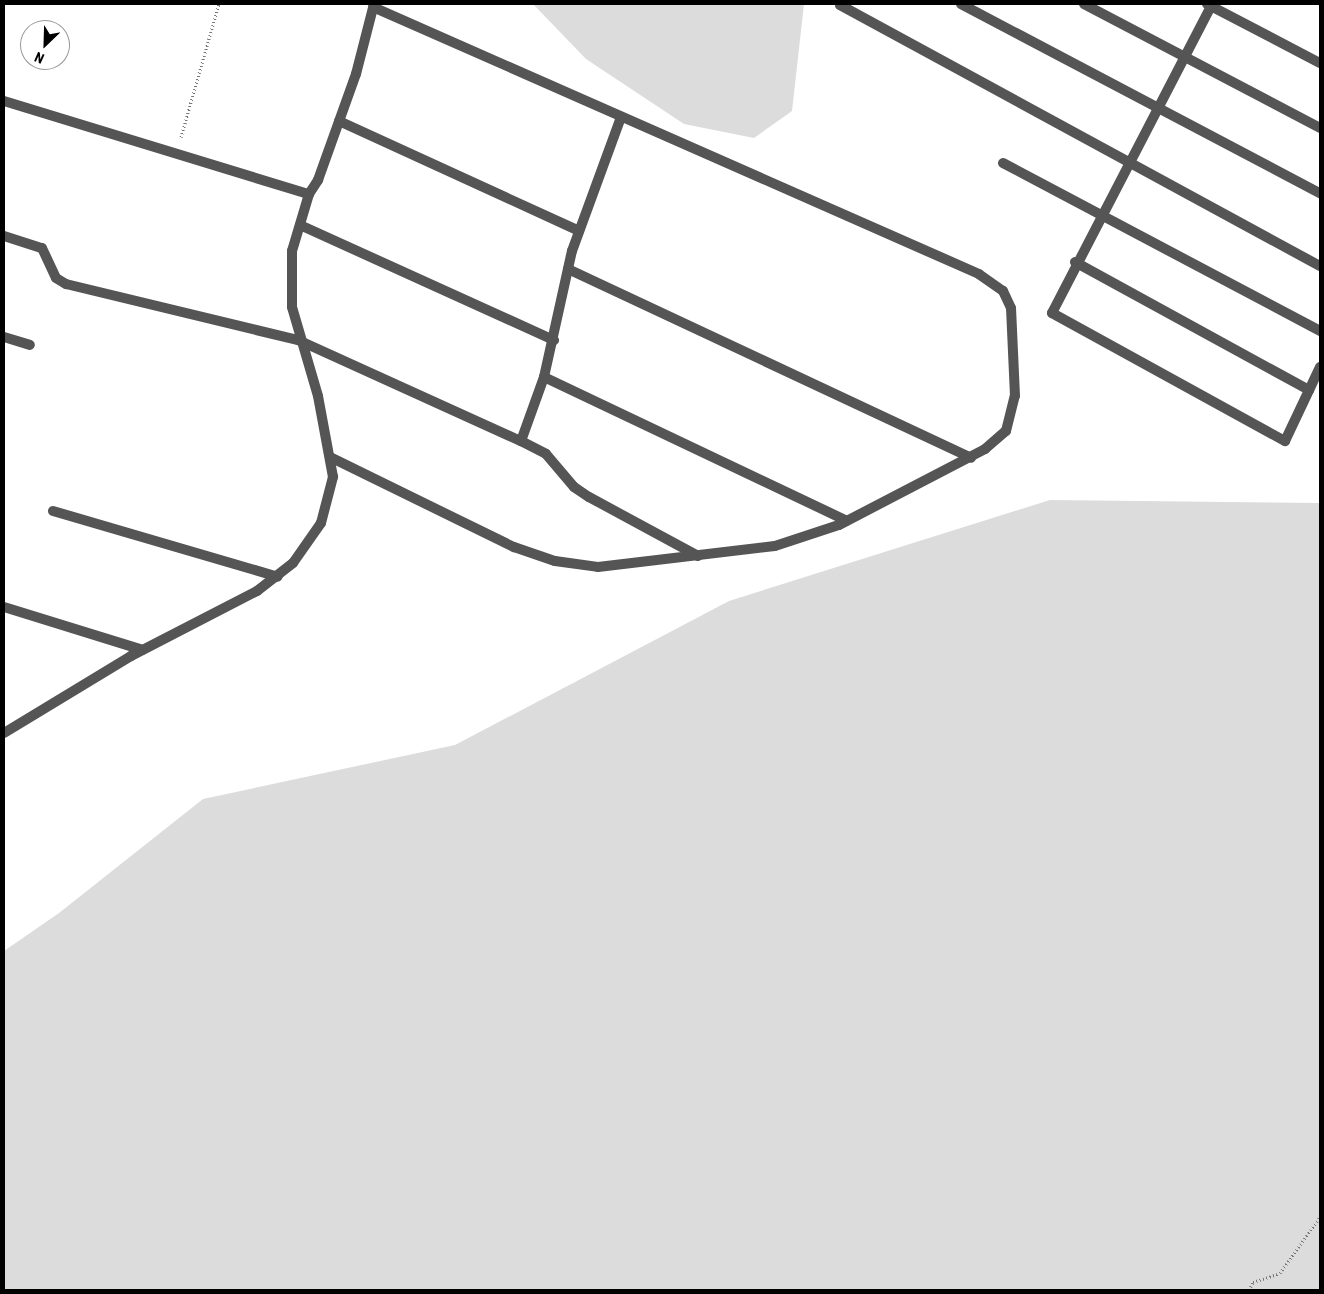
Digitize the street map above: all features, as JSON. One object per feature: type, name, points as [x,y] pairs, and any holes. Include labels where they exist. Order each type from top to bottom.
[{"type":"street","points":[[840,4],[1128,163],[1320,266]]},
{"type":"street","points":[[961,4],[1320,193]]},
{"type":"street","points":[[1084,4],[1320,128]]},
{"type":"street","points":[[1320,63],[1210,4],[1075,262],[1052,313],[1285,441],[1320,367]]},
{"type":"street","points":[[4,733],[39,708],[278,576],[307,548],[322,523],[330,499],[330,457],[318,396],[298,340],[290,279],[300,225],[309,194],[339,121],[374,6],[979,274],[1003,291],[1011,308],[1016,361],[1011,416],[998,439],[971,458],[847,521],[775,546],[598,566],[555,561],[514,547],[330,457]]},
{"type":"street","points":[[4,101],[177,152],[309,194]]},
{"type":"street","points":[[521,440],[544,377],[554,340],[568,269],[579,231],[621,117]]},
{"type":"street","points":[[339,121],[579,231]]},
{"type":"street","points":[[1003,163],[1102,212],[1320,331]]},
{"type":"street","points":[[300,225],[554,340]]},
{"type":"street","points":[[4,236],[42,248],[56,278],[66,284],[298,340],[521,440],[546,454],[574,487],[589,497],[698,556]]},
{"type":"street","points":[[1075,262],[1309,390]]},
{"type":"street","points":[[568,269],[971,458]]},
{"type":"street","points":[[4,337],[30,345]]},
{"type":"street","points":[[544,377],[847,521]]},
{"type":"street","points":[[53,511],[278,576]]},
{"type":"street","points":[[4,607],[143,650]]},
{"type":"path","points":[[177,152],[219,4]]},
{"type":"path","points":[[1249,1290],[1254,1282],[1280,1273],[1320,1217]]},
{"type":"shaded area","points":[[533,4],[804,4],[792,111],[754,138],[684,124],[586,59]]},
{"type":"shaded area","points":[[1050,500],[1320,503],[1320,1290],[4,1290],[4,951],[59,913],[203,799],[455,745],[729,601]]}]
